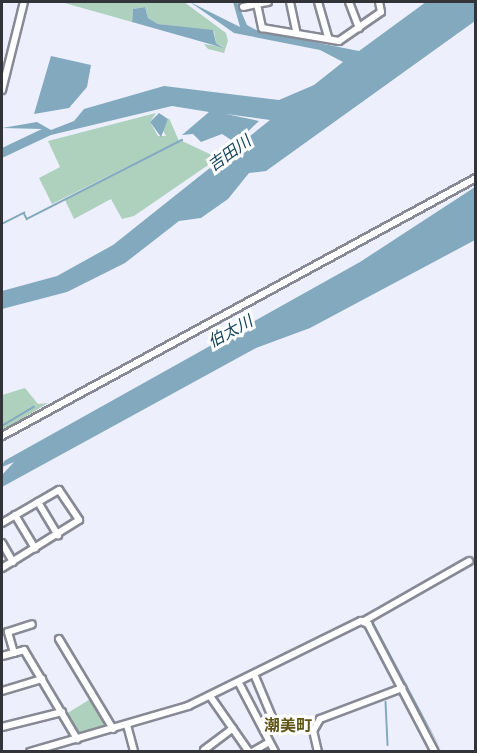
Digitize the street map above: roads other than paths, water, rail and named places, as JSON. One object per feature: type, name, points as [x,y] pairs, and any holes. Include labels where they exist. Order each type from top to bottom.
[{"type":"street","points":[[2,90],[3,74],[24,2]]},
{"type":"street","points":[[243,7],[268,2]]},
{"type":"street","points":[[290,2],[296,31]]},
{"type":"street","points":[[318,2],[327,38]]},
{"type":"street","points":[[348,2],[359,28]]},
{"type":"street","points":[[257,4],[262,28],[296,31],[340,40],[381,12],[379,2]]},
{"type":"street","points":[[2,436],[476,178]]},
{"type":"street","points":[[2,523],[59,490],[68,500],[79,523],[2,568]]},
{"type":"street","points":[[38,502],[58,536]]},
{"type":"street","points":[[15,515],[35,549]]},
{"type":"street","points":[[2,543],[13,562]]},
{"type":"street","points":[[30,752],[127,725],[210,696],[363,621],[469,561]]},
{"type":"street","points":[[363,621],[402,688],[435,752]]},
{"type":"street","points":[[14,653],[8,632],[32,624]]},
{"type":"street","points":[[59,639],[113,729]]},
{"type":"street","points":[[2,656],[24,650],[77,739]]},
{"type":"street","points":[[254,674],[277,729]]},
{"type":"street","points":[[2,691],[42,679]]},
{"type":"street","points":[[240,685],[274,752]]},
{"type":"street","points":[[318,752],[314,731],[320,719],[402,688]]},
{"type":"street","points":[[210,696],[251,752],[269,742]]},
{"type":"street","points":[[2,727],[62,712]]},
{"type":"street","points":[[127,725],[134,752]]},
{"type":"street","points":[[204,750],[233,728]]},
{"type":"street","points":[[59,743],[60,752]]},
{"type":"water","name":"吉田川","points":[[190,2],[240,27],[233,2],[237,2],[247,25],[258,31],[359,51],[426,2],[475,2],[475,21],[266,171],[249,173],[228,199],[201,218],[179,221],[125,263],[67,292],[2,309],[2,291],[57,276],[113,245],[270,120],[226,114],[259,121],[236,143],[222,134],[201,142],[193,134],[182,135],[209,112],[172,106],[51,135],[2,158],[2,148],[42,129],[2,128],[37,122],[51,130],[74,121],[84,109],[164,86],[279,100],[314,85],[343,62],[320,50],[234,33]]},
{"type":"water","points":[[145,7],[148,18],[158,24],[213,30],[216,43],[224,48],[132,22],[133,9]]},
{"type":"water","points":[[51,56],[91,65],[87,87],[69,108],[34,114]]},
{"type":"water","points":[[159,113],[168,119],[161,137],[150,122]]},
{"type":"water","points":[[475,187],[475,240],[310,328],[256,348],[2,487],[2,475],[14,462],[2,467],[4,461],[360,262]]},
{"type":"water","points":[[375,621],[374,623],[442,751],[370,623]]},
{"type":"waterway","points":[[2,224],[24,213],[27,219],[182,140]]},
{"type":"waterway","points":[[2,426],[34,407]]},
{"type":"waterway","points":[[386,702],[388,745]]},
{"type":"district","name":"潮美町","points":[[288,725]]},
{"type":"water label","name":"伯太川","points":[[230,331]]}]
